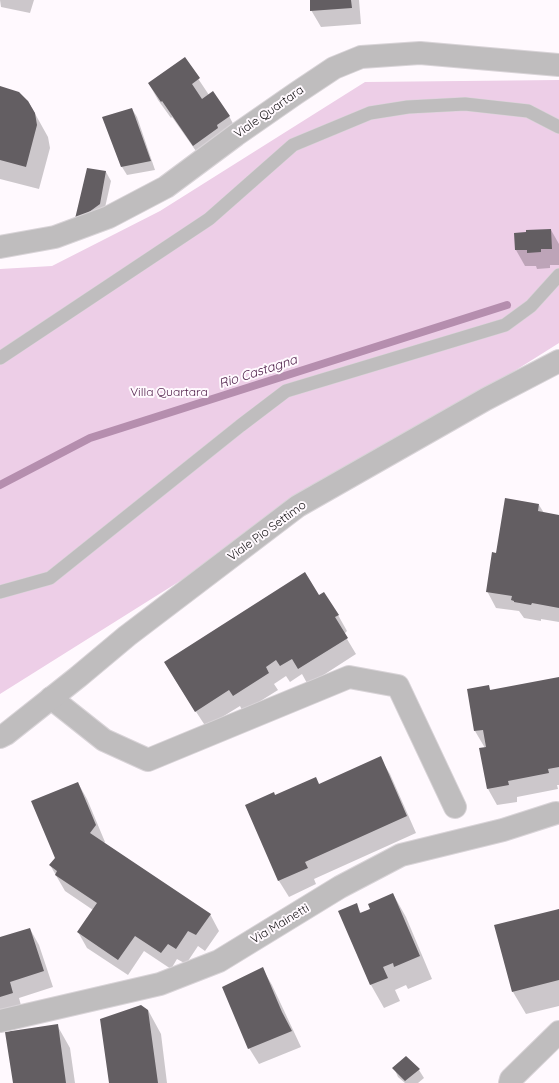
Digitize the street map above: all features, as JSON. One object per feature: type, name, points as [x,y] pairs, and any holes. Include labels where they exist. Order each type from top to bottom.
[{"type":"street","name":"Viale Quartara","points":[[0,247],[56,237],[109,217],[166,187],[236,135],[334,68],[361,57],[420,53],[559,65]]},
{"type":"street","name":"Viale Pio Settimo","points":[[0,737],[6,734],[127,636],[298,506],[486,399],[559,361]]},
{"type":"street","points":[[51,698],[104,740],[148,760],[349,677],[398,686],[455,807]]},
{"type":"street","name":"Via Mainetti","points":[[0,1021],[160,984],[219,961],[340,887],[401,855],[503,830],[556,813]]},
{"type":"street","points":[[510,1083],[511,1079],[559,1032]]},
{"type":"lane","points":[[0,358],[209,218],[293,145],[370,113],[408,107],[465,104],[528,111],[559,127]]},
{"type":"lane","points":[[0,592],[50,578],[286,391],[505,325],[531,306],[559,275]]},
{"type":"green space","name":"Villa Quartara","points":[[559,80],[559,343],[0,694],[0,269],[52,266],[160,211],[365,82]]},
{"type":"building","points":[[310,0],[351,0],[352,8],[310,11]]},
{"type":"building","points":[[185,57],[200,78],[192,84],[202,99],[213,91],[230,116],[217,125],[218,128],[193,146],[148,83]]},
{"type":"building","points":[[0,86],[19,92],[28,101],[35,113],[37,125],[26,167],[0,160]]},
{"type":"building","points":[[132,108],[151,161],[121,167],[102,117]]},
{"type":"building","points":[[87,168],[106,171],[100,204],[74,223]]},
{"type":"building","points":[[551,229],[552,249],[541,249],[541,252],[527,253],[527,250],[515,250],[514,233],[526,232],[526,230]]},
{"type":"building","points":[[505,498],[539,504],[538,511],[559,515],[559,608],[532,603],[531,605],[514,602],[511,600],[512,596],[486,592],[492,552],[496,553]]},
{"type":"building","points":[[305,572],[319,595],[324,592],[339,615],[335,617],[348,638],[298,669],[292,659],[280,666],[276,660],[266,667],[269,673],[233,696],[229,690],[195,712],[164,662]]},
{"type":"building","points":[[559,677],[559,767],[548,769],[549,773],[508,781],[509,785],[487,789],[479,748],[486,747],[483,730],[474,731],[467,689],[489,685],[490,690]]},
{"type":"building","points":[[381,756],[407,816],[305,862],[308,868],[278,881],[245,805],[274,792],[275,795],[316,777],[319,784]]},
{"type":"building","points":[[78,782],[96,825],[90,833],[211,914],[196,935],[188,931],[176,949],[168,944],[161,953],[135,936],[118,960],[77,932],[97,903],[55,875],[57,871],[49,865],[55,858],[31,801]]},
{"type":"building","points":[[393,893],[420,956],[394,967],[393,963],[383,967],[388,978],[370,985],[338,911],[357,903],[360,913],[370,909],[368,904]]},
{"type":"building","points":[[559,909],[559,980],[512,992],[494,925]]},
{"type":"building","points":[[30,928],[44,971],[10,982],[13,993],[0,997],[0,937]]},
{"type":"building","points":[[263,967],[282,1012],[292,1031],[248,1049],[222,987]]},
{"type":"building","points":[[141,1005],[148,1010],[158,1083],[109,1083],[100,1019]]},
{"type":"building","points":[[58,1024],[66,1083],[13,1083],[5,1032]]},
{"type":"building","points":[[406,1056],[420,1069],[405,1081],[392,1068]]},
{"type":"waterway","name":"Rio Castagna","points":[[0,485],[90,438],[507,305]]}]
